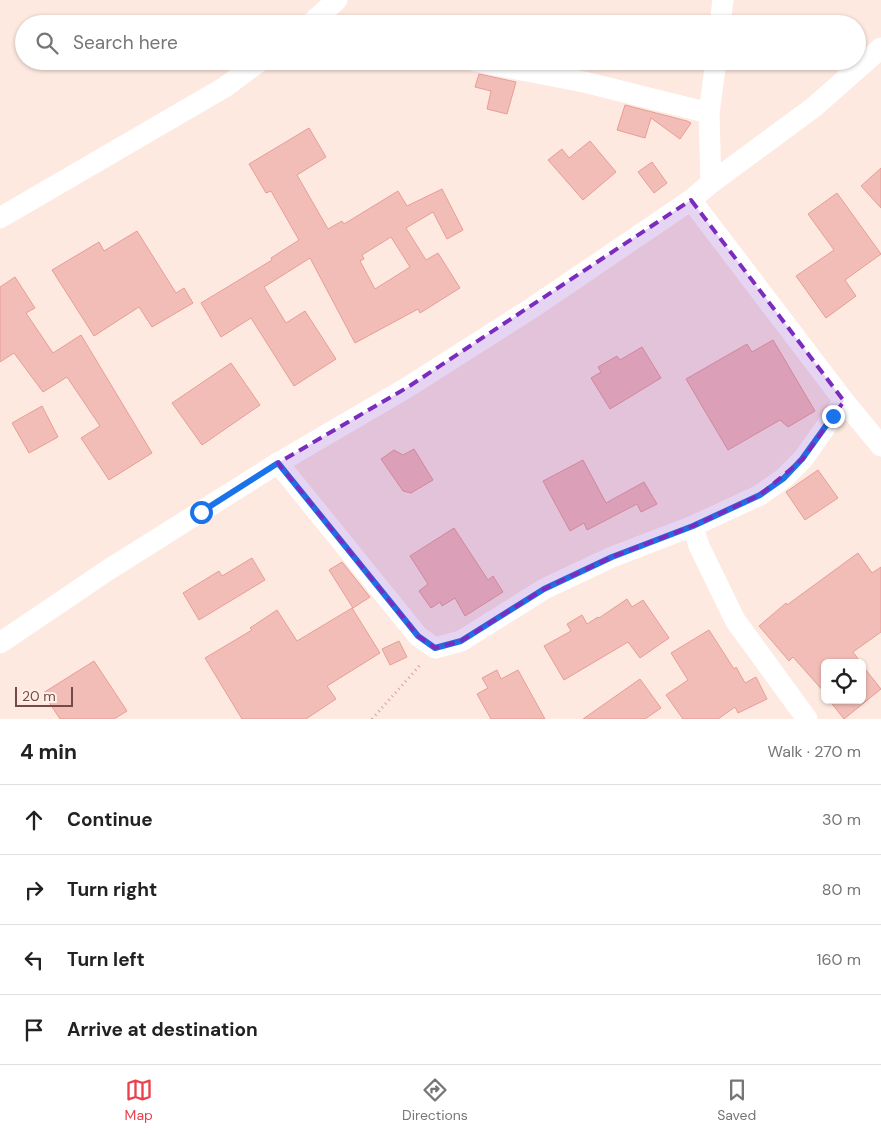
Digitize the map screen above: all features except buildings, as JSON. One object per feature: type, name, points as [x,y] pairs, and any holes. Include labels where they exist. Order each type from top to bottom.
[{"type":"street","points":[[320,15],[337,0]]},
{"type":"street","points":[[721,15],[723,0]]},
{"type":"street","points":[[866,61],[881,48]]},
{"type":"street","points":[[0,218],[225,87],[248,70]]},
{"type":"street","points":[[522,70],[584,82],[709,113]]},
{"type":"street","points":[[711,183],[709,113],[715,70]]},
{"type":"street","points":[[0,643],[108,570],[278,463],[424,376],[691,200],[814,107],[856,70]]},
{"type":"street","points":[[691,200],[844,401],[879,439]]},
{"type":"street","points":[[278,463],[418,636],[435,648],[461,641],[544,589],[612,557],[693,526],[760,495],[784,478],[802,459],[844,401]]},
{"type":"street","points":[[693,526],[716,583],[735,620],[807,719]]},
{"type":"path","points":[[372,719],[435,648]]},
{"type":"highlighted area","points":[[691,200],[844,401],[803,459],[760,495],[693,526],[612,557],[544,589],[461,641],[435,648],[418,636],[278,463],[408,387]]},
{"type":"route","points":[[201,512],[278,463],[382,589],[418,636],[435,648],[461,641],[544,589],[612,557],[693,526],[760,495],[784,478],[802,459],[833,416]]}]
